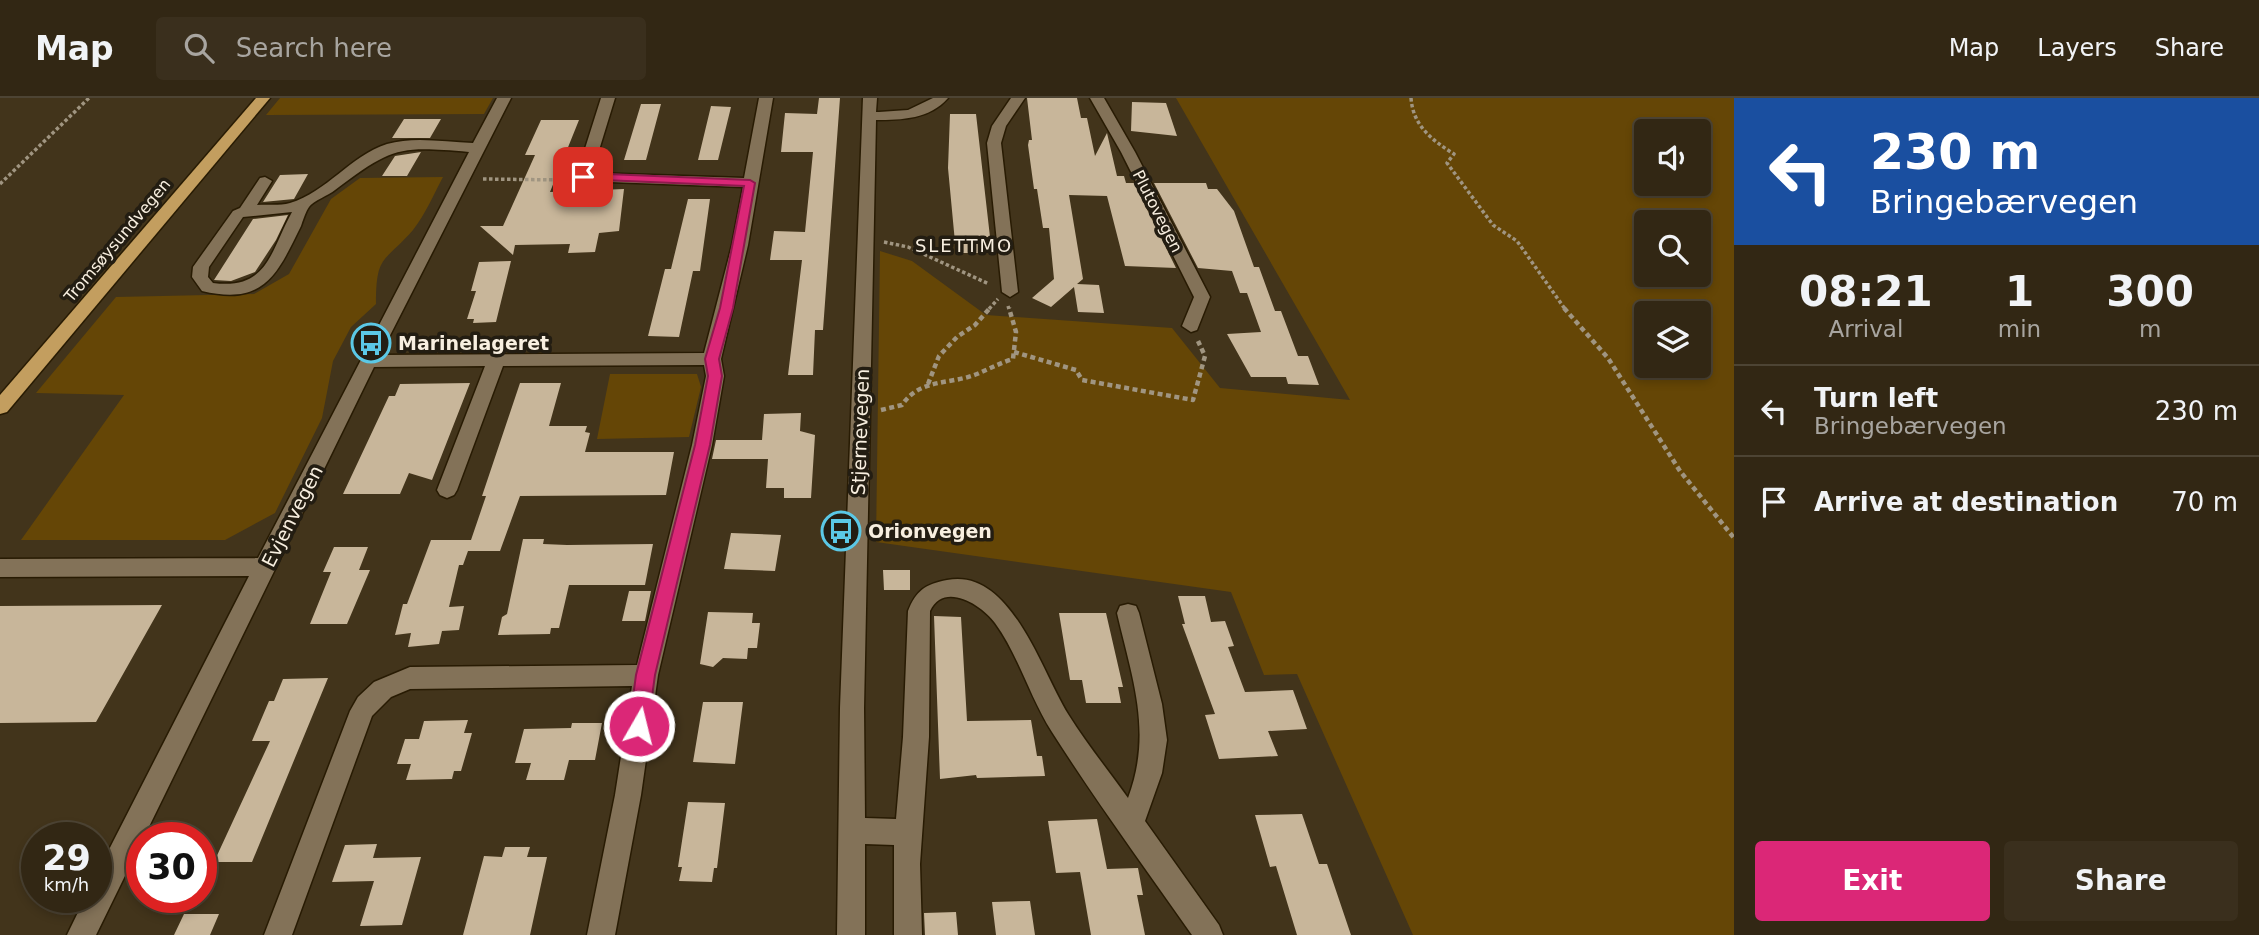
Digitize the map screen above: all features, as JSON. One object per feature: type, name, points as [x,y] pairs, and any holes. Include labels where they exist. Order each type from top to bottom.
[{"type":"highway","name":"Tromsøysundvegen","points":[[0,407],[262,98]]},
{"type":"street","name":"Evjenvegen","points":[[81,935],[368,361],[504,98]]},
{"type":"street","points":[[608,98],[582,178],[750,183]]},
{"type":"street","points":[[601,935],[628,795],[646,675],[702,445],[715,376],[712,359],[727,308],[766,98]]},
{"type":"street","points":[[870,107],[901,116],[924,110],[941,98]]},
{"type":"street","points":[[1010,292],[994,143],[999,126],[1018,98]]},
{"type":"street","name":"Plutovegen","points":[[1097,98],[1128,152],[1202,298],[1191,326]]},
{"type":"street","name":"Stjernevegen","points":[[851,935],[850,830],[870,107]]},
{"type":"street","points":[[901,116],[905,133]]},
{"type":"street","points":[[293,208],[310,201],[361,165],[392,148],[479,148]]},
{"type":"street","points":[[247,209],[265,181]]},
{"type":"street","points":[[293,208],[302,208],[263,279],[246,288],[208,287],[200,277],[201,267],[238,214],[247,209],[293,208]]},
{"type":"street","points":[[368,361],[712,359]]},
{"type":"street","points":[[447,490],[496,360]]},
{"type":"street","points":[[0,568],[266,567]]},
{"type":"street","points":[[908,935],[906,864],[916,737],[919,611],[929,594],[952,587],[980,596],[1003,615],[1059,722],[1209,935]]},
{"type":"street","points":[[1128,613],[1151,716],[1154,749],[1152,767],[1131,822]]},
{"type":"street","points":[[278,935],[362,711],[377,692],[395,682],[410,678],[646,675]]},
{"type":"street","points":[[850,830],[909,832]]},
{"type":"path","points":[[0,184],[89,98]]},
{"type":"path","points":[[1410,98],[1410,110],[1427,137],[1454,154],[1447,163],[1493,225],[1517,241],[1564,308],[1608,358],[1680,471],[1734,538]]},
{"type":"path","points":[[461,180],[582,178]]},
{"type":"path","points":[[866,242],[886,242],[908,247],[1010,292]]},
{"type":"path","points":[[860,413],[902,405],[908,396],[928,384],[977,374],[990,366],[1013,359],[1016,332],[1007,308],[1010,292]]},
{"type":"path","points":[[928,384],[939,356],[957,337],[975,325],[993,302],[1010,292]]},
{"type":"path","points":[[1014,352],[1076,370],[1082,380],[1193,400],[1205,356],[1191,326]]},
{"type":"shaded area","points":[[280,98],[493,98],[484,114],[266,115]]},
{"type":"shaded area","points":[[1176,98],[1734,98],[1734,935],[1413,935],[1297,674],[1264,675],[1231,592],[876,542],[880,251],[912,261],[986,315],[1172,328],[1220,388],[1350,400]]},
{"type":"shaded area","points":[[443,177],[413,230],[380,267],[376,304],[351,327],[333,361],[322,418],[275,513],[225,540],[21,540],[124,395],[36,393],[116,297],[254,294],[289,274],[331,199],[360,178]]},
{"type":"shaded area","points":[[610,374],[697,374],[701,387],[689,437],[597,439]]},
{"type":"building","points":[[819,98],[840,98],[823,330],[815,330],[813,375],[788,375],[802,260],[770,260],[774,231],[805,232],[813,152],[781,152],[785,113],[817,114]]},
{"type":"building","points":[[1027,98],[1077,98],[1081,118],[1087,118],[1095,156],[1107,133],[1117,176],[1124,176],[1126,183],[1134,183],[1176,268],[1125,266],[1107,196],[1069,195],[1083,279],[1077,284],[1099,285],[1104,313],[1078,312],[1074,287],[1051,307],[1032,298],[1054,279],[1049,228],[1043,228],[1037,189],[1034,189],[1028,145],[1029,140],[1032,140]]},
{"type":"building","points":[[1132,102],[1166,103],[1177,136],[1131,131]]},
{"type":"building","points":[[641,104],[661,104],[646,160],[624,160]]},
{"type":"building","points":[[711,106],[731,107],[718,160],[698,160]]},
{"type":"building","points":[[950,114],[976,114],[990,237],[984,237],[986,253],[956,253],[948,168]]},
{"type":"building","points":[[404,119],[441,119],[430,138],[392,138]]},
{"type":"building","points":[[541,120],[579,120],[550,192],[624,189],[619,231],[599,233],[595,252],[568,253],[570,244],[515,245],[513,255],[480,226],[503,226],[535,155],[525,155]]},
{"type":"building","points":[[421,152],[407,176],[382,176],[395,156]]},
{"type":"building","points":[[308,174],[294,199],[263,202],[280,175]]},
{"type":"building","points":[[1154,183],[1206,183],[1208,189],[1217,189],[1234,211],[1254,267],[1259,267],[1275,311],[1281,311],[1298,356],[1308,356],[1319,385],[1288,384],[1286,377],[1251,377],[1227,334],[1261,332],[1247,293],[1240,293],[1232,271],[1198,268]]},
{"type":"building","points":[[688,199],[710,199],[700,271],[693,271],[679,337],[648,336],[665,269],[671,269]]},
{"type":"building","points":[[288,215],[276,240],[255,272],[231,281],[214,280],[253,219]]},
{"type":"building","points":[[511,261],[496,322],[473,323],[474,319],[467,319],[476,291],[471,291],[479,262]]},
{"type":"building","points":[[470,383],[432,480],[409,473],[400,494],[343,494],[389,396],[395,396],[400,384]]},
{"type":"building","points":[[520,383],[561,383],[549,426],[587,426],[585,432],[590,433],[585,452],[674,452],[666,495],[520,496],[500,551],[468,551],[463,565],[459,565],[449,607],[464,606],[459,630],[442,631],[439,644],[408,647],[411,633],[395,635],[403,604],[407,604],[431,540],[471,540],[486,496],[482,496]]},
{"type":"building","points":[[801,413],[800,431],[815,435],[811,498],[784,498],[784,488],[766,488],[768,459],[712,459],[716,440],[762,440],[764,414]]},
{"type":"building","points":[[731,533],[781,535],[775,571],[724,569]]},
{"type":"building","points":[[523,539],[544,539],[543,544],[567,545],[653,544],[645,585],[569,585],[559,628],[551,628],[550,634],[498,635],[502,617],[507,614]]},
{"type":"building","points":[[334,547],[368,547],[359,570],[370,570],[347,624],[310,624],[331,572],[323,572]]},
{"type":"building","points":[[883,570],[910,570],[910,590],[884,590]]},
{"type":"building","points":[[629,591],[651,591],[645,621],[622,621]]},
{"type":"building","points":[[1178,596],[1205,596],[1211,622],[1225,621],[1234,646],[1228,647],[1245,692],[1293,690],[1307,729],[1268,731],[1278,756],[1219,759],[1205,715],[1215,714],[1182,624],[1185,624]]},
{"type":"building","points":[[162,605],[96,722],[0,723],[0,606]]},
{"type":"building","points":[[708,612],[753,613],[752,623],[760,623],[757,648],[748,648],[747,659],[723,658],[713,667],[700,664]]},
{"type":"building","points":[[1059,613],[1106,613],[1123,687],[1118,687],[1121,703],[1086,703],[1082,680],[1070,680]]},
{"type":"building","points":[[934,616],[961,617],[967,721],[1031,720],[1037,756],[1042,756],[1045,776],[977,778],[976,775],[940,779]]},
{"type":"building","points":[[328,678],[252,862],[217,862],[217,856],[270,741],[252,741],[269,701],[274,701],[283,679]]},
{"type":"building","points":[[703,702],[743,702],[735,764],[693,762]]},
{"type":"building","points":[[468,720],[464,733],[472,733],[461,771],[454,771],[452,779],[406,780],[411,764],[397,764],[405,739],[419,739],[424,721]]},
{"type":"building","points":[[572,723],[602,723],[595,760],[569,760],[564,780],[526,780],[531,763],[515,763],[524,729],[571,728]]},
{"type":"building","points":[[688,802],[725,803],[717,868],[714,868],[712,882],[679,881],[682,867],[678,867]]},
{"type":"building","points":[[1302,814],[1319,864],[1327,864],[1351,935],[1297,935],[1276,866],[1270,867],[1255,815]]},
{"type":"building","points":[[1097,819],[1107,869],[1138,868],[1143,895],[1137,895],[1145,935],[1091,935],[1080,872],[1056,873],[1048,821]]},
{"type":"building","points":[[377,844],[373,858],[421,857],[402,925],[360,926],[374,881],[332,882],[345,845]]},
{"type":"building","points":[[505,847],[530,847],[527,857],[547,857],[530,935],[463,935],[484,856],[502,857]]},
{"type":"building","points":[[1030,901],[1035,935],[996,935],[992,902]]},
{"type":"building","points":[[956,912],[958,935],[925,935],[924,913]]},
{"type":"building","points":[[184,914],[219,914],[210,935],[174,935]]},
{"type":"place","name":"Marinelageret","points":[[371,343]]},
{"type":"place","name":"Orionvegen","points":[[841,531]]},
{"type":"district","name":"SLETTMO","points":[[964,246]]},
{"type":"route","points":[[583,177],[750,183],[727,308],[712,359],[715,376],[702,445],[646,675],[639,726]]}]
